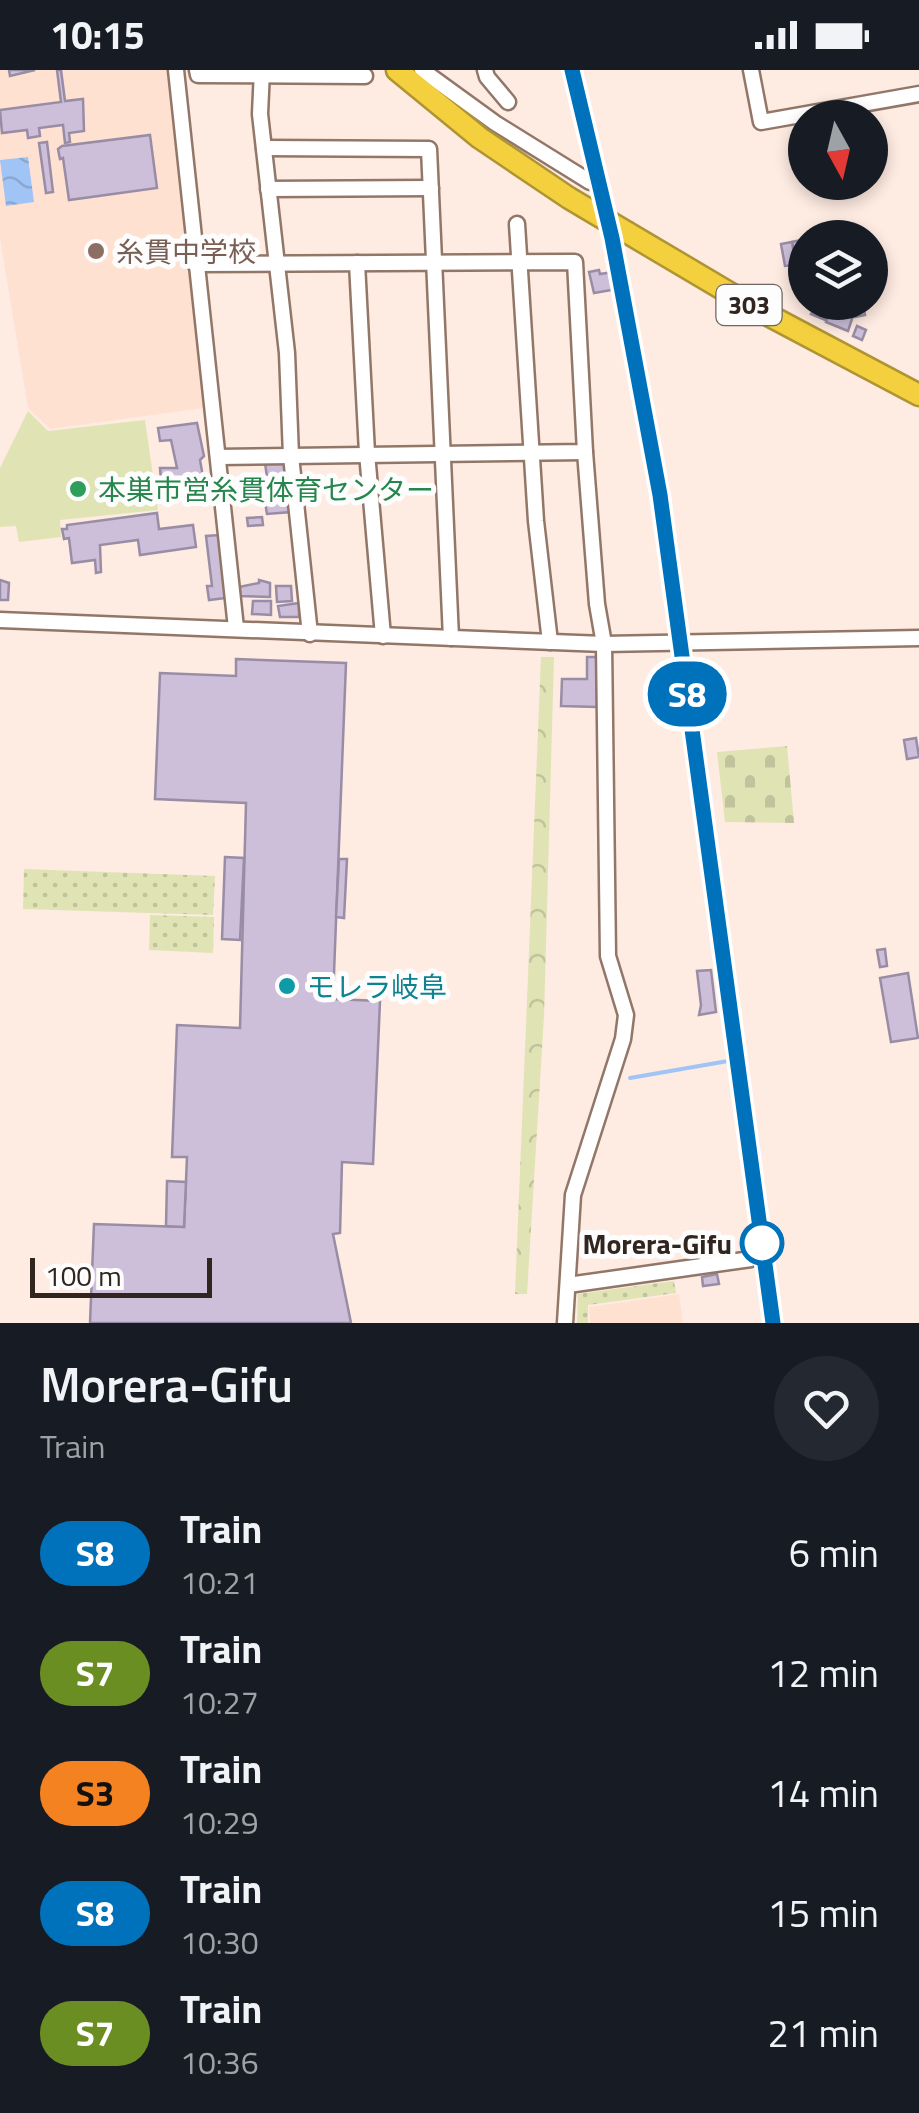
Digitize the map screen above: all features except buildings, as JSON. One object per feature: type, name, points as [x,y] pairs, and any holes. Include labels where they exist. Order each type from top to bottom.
[{"type":"highway","name":"303","points":[[397,70],[480,138],[569,198],[753,307],[919,395]]},
{"type":"street","points":[[176,70],[236,628]]},
{"type":"street","points":[[197,70],[198,75],[308,72],[365,76]]},
{"type":"street","points":[[422,70],[436,76],[494,123],[590,182]]},
{"type":"street","points":[[485,70],[508,102]]},
{"type":"street","points":[[751,70],[761,122],[919,94]]},
{"type":"street","points":[[263,72],[260,114],[310,634]]},
{"type":"street","points":[[264,148],[429,149],[451,638]]},
{"type":"street","points":[[268,189],[430,188]]},
{"type":"street","points":[[518,224],[536,521],[550,642]]},
{"type":"street","points":[[195,264],[575,262],[585,452],[597,604],[604,644],[608,956],[626,1015],[623,1039],[573,1194],[565,1323]]},
{"type":"street","points":[[357,263],[383,636]]},
{"type":"street","points":[[218,457],[585,452]]},
{"type":"street","points":[[0,620],[604,644],[919,638]]},
{"type":"street","points":[[568,1285],[751,1259]]},
{"type":"shaded area","name":"糸貫中学校","points":[[0,70],[174,70],[211,407],[50,429],[28,408],[0,238]]},
{"type":"shaded area","points":[[679,1294],[683,1323],[590,1323],[589,1307]]},
{"type":"green space","name":"本巣市営糸貫体育センター","points":[[28,411],[48,431],[145,420],[158,510],[60,520],[61,537],[19,542],[16,526],[0,527],[0,468]]},
{"type":"green space","points":[[541,657],[554,657],[544,1016],[527,1294],[515,1294]]},
{"type":"green space","points":[[787,746],[794,823],[725,822],[717,752]]},
{"type":"green space","points":[[24,869],[215,876],[213,915],[23,909]]},
{"type":"green space","points":[[150,915],[214,917],[213,953],[149,950]]},
{"type":"green space","points":[[674,1281],[676,1293],[588,1305],[588,1323],[577,1323],[578,1294]]},
{"type":"water","points":[[28,157],[34,202],[6,206],[0,160]]},
{"type":"waterway","points":[[630,1078],[728,1061]]},
{"type":"railway","points":[[572,70],[607,211],[660,495],[773,1323]]},
{"type":"train","name":"S8","points":[[572,70],[612,238],[660,495],[773,1323]]},
{"type":"place","name":"糸貫中学校","points":[[96,251]]},
{"type":"place","name":"本巣市営糸貫体育センター","points":[[78,489]]},
{"type":"place","name":"モレラ岐阜","points":[[287,986]]},
{"type":"place","name":"Morera-Gifu","points":[[762,1243]]}]
